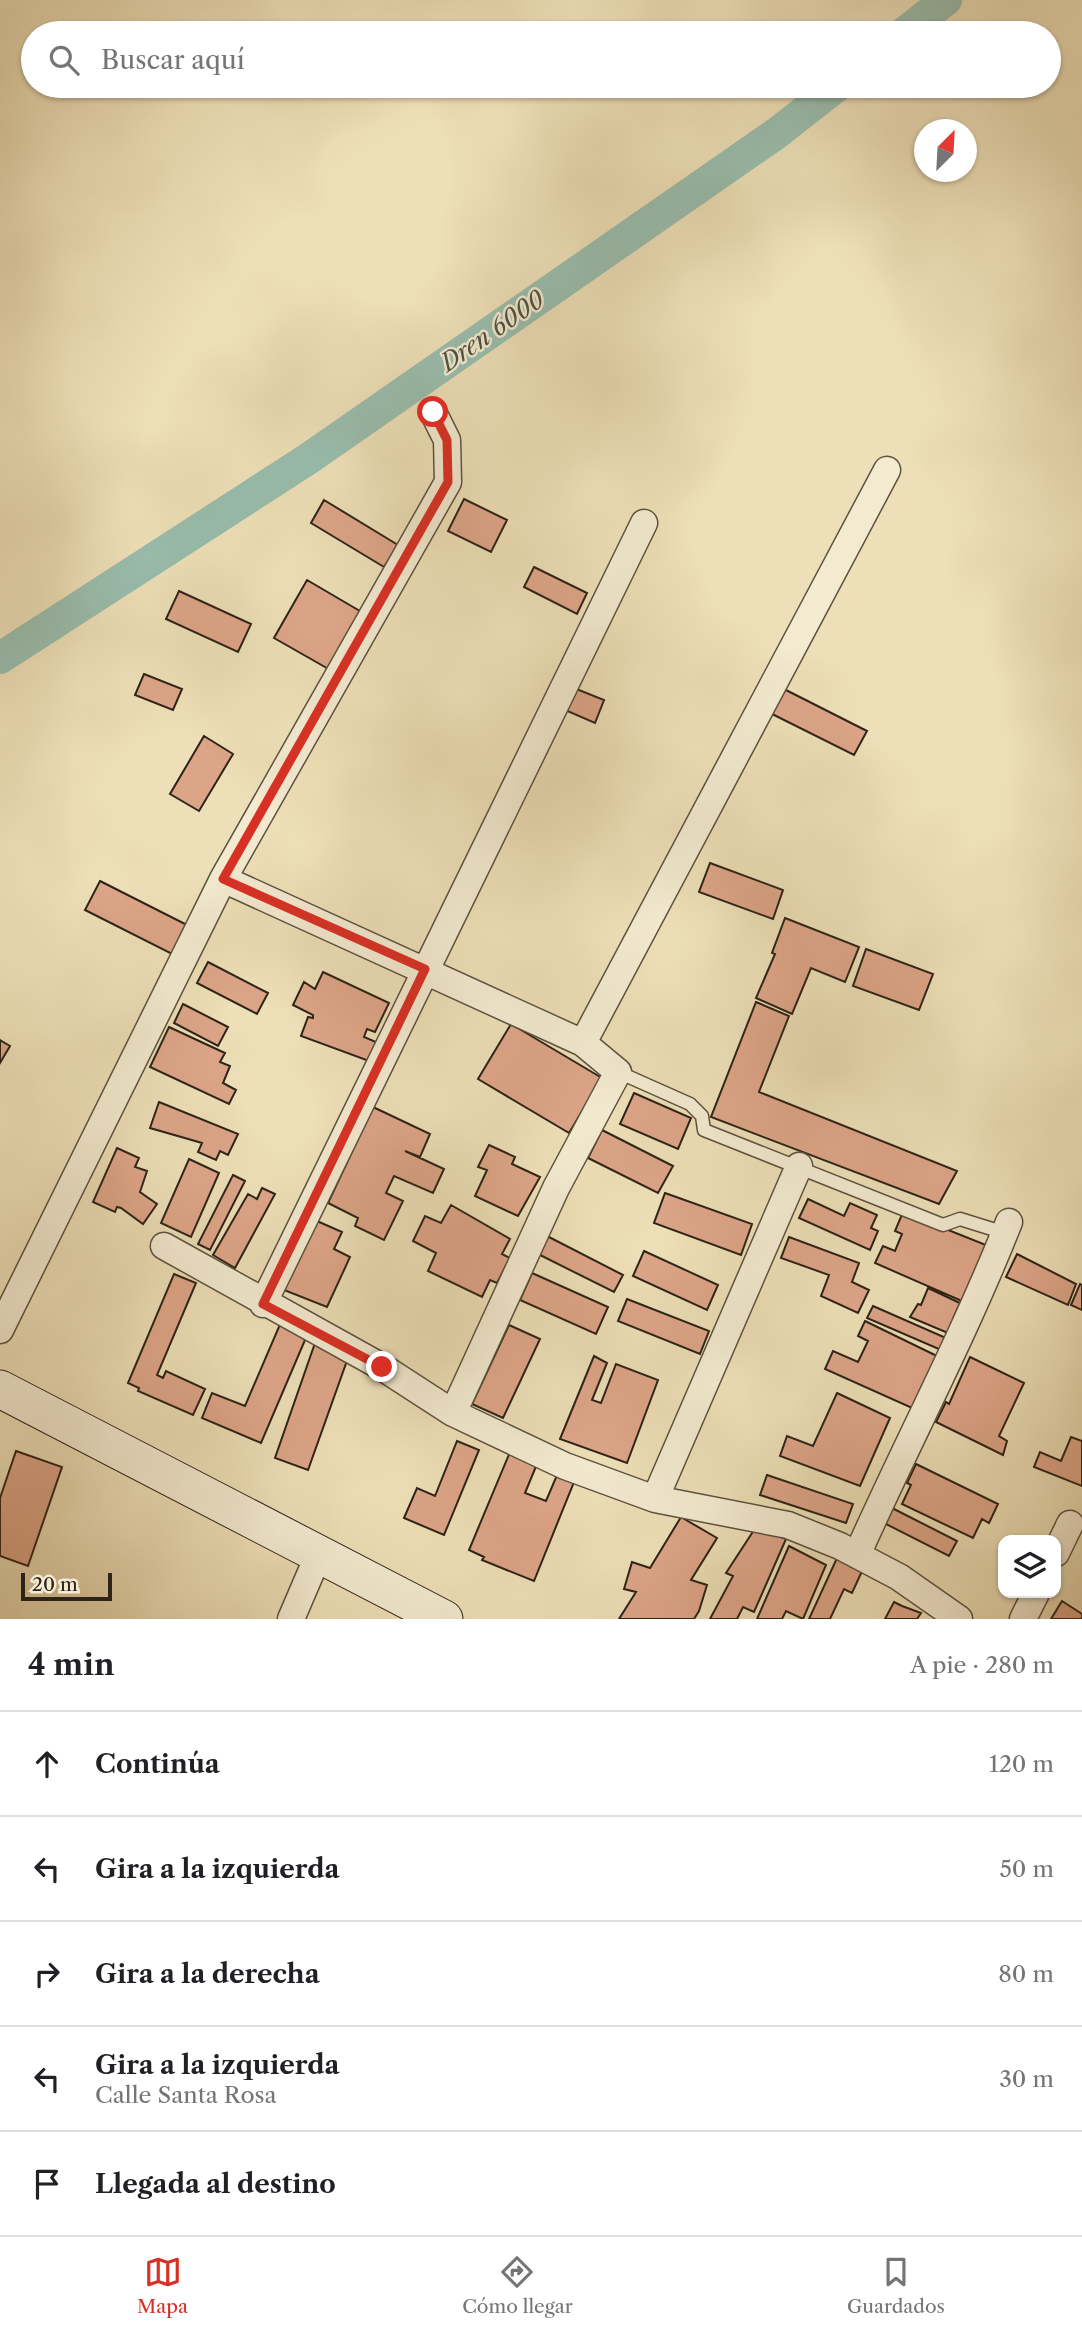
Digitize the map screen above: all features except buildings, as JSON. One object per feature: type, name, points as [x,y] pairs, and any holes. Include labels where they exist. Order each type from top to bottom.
[{"type":"main road","points":[[0,1389],[444,1619]]},
{"type":"street","points":[[0,1330],[223,879],[448,482],[447,440],[433,412]]},
{"type":"street","points":[[583,1043],[887,470]]},
{"type":"street","points":[[263,1304],[644,523]]},
{"type":"street","points":[[223,879],[583,1043],[618,1072],[556,1188],[453,1413]]},
{"type":"street","points":[[654,1499],[799,1166]]},
{"type":"street","points":[[857,1555],[919,1418],[961,1338],[1007,1227]]},
{"type":"street","points":[[164,1246],[263,1304],[382,1367],[453,1413],[565,1466],[654,1499],[788,1525],[857,1555],[899,1577],[959,1619]]},
{"type":"street","points":[[1061,1543],[1070,1524]]},
{"type":"street","points":[[291,1619],[318,1556]]},
{"type":"street","points":[[1023,1619],[1034,1598]]},
{"type":"lane","points":[[618,1072],[690,1104],[702,1116],[704,1130],[943,1225],[960,1219],[1007,1227]]},
{"type":"waterway","name":"Dren 6000","points":[[919,21],[946,0]]},
{"type":"waterway","name":"Dren 6000","points":[[0,658],[308,459],[777,133],[822,98]]},
{"type":"route","points":[[382,1367],[263,1304],[425,969],[223,879],[448,482],[447,440],[433,412]]}]
